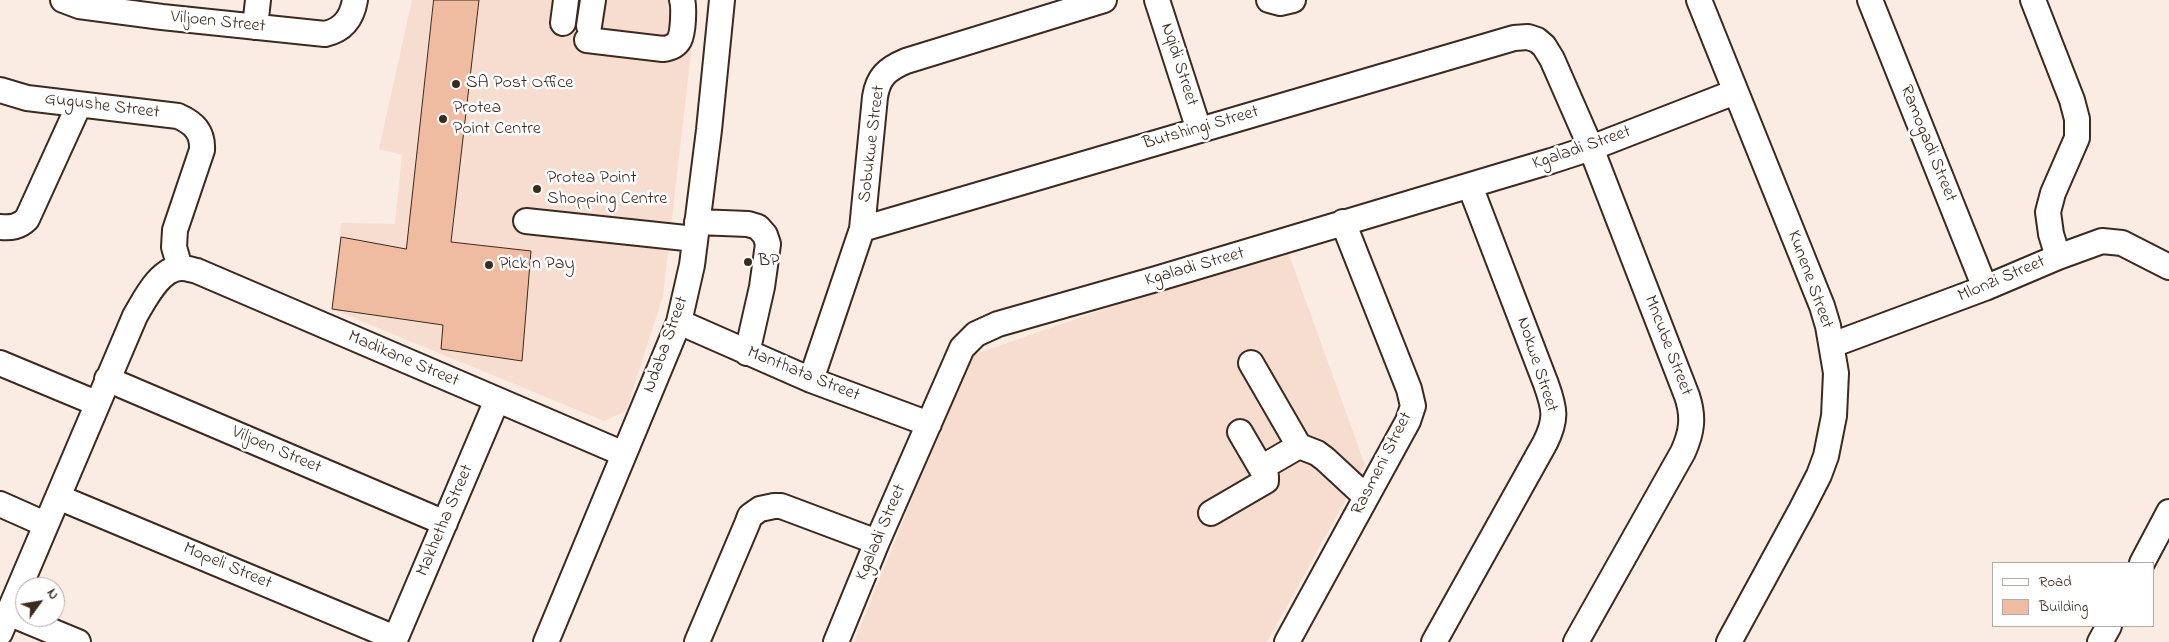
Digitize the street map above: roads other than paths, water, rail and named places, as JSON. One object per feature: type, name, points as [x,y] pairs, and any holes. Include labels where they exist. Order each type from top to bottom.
[{"type":"street","name":"Viljoen Street","points":[[63,0],[79,6],[163,8],[255,27],[320,34],[332,32],[344,25],[349,19],[354,0]]},
{"type":"street","points":[[255,27],[258,0]]},
{"type":"street","points":[[563,23],[566,0]]},
{"type":"street","points":[[593,0],[588,33],[670,48],[676,46],[682,35],[682,0]]},
{"type":"street","name":"Ndaba Street","points":[[546,642],[679,322],[688,285],[696,231],[722,0]]},
{"type":"street","name":"Sobukwe Street","points":[[811,380],[862,229],[875,98],[878,84],[883,74],[892,67],[906,61],[1104,0]]},
{"type":"street","name":"Nqidi Street","points":[[1157,0],[1199,130]]},
{"type":"street","points":[[1269,0],[1280,3],[1293,0]]},
{"type":"street","name":"Kunene Street","points":[[1699,0],[1822,306],[1832,345],[1836,373],[1836,402],[1826,456],[1819,475],[1729,642]]},
{"type":"street","name":"Ramogadi Street","points":[[1870,0],[1985,288]]},
{"type":"street","name":"Mlonzi Street","points":[[1832,345],[1985,288],[2058,257],[2050,234],[2048,212],[2053,193],[2077,138],[2077,119],[2072,100],[2033,0]]},
{"type":"street","name":"Butshingi Street","points":[[862,229],[1514,38],[1528,37],[1540,42]]},
{"type":"street","name":"Mncube Street","points":[[1540,42],[1552,59],[1591,148],[1691,410],[1692,427],[1680,457],[1576,642]]},
{"type":"street","name":"Gugushe Street","points":[[0,90],[27,98],[178,116],[192,123],[199,132],[203,144],[201,155],[175,230],[174,247],[180,268]]},
{"type":"street","name":"Kgaladi Street","points":[[836,642],[962,348],[976,334],[998,324],[1250,252],[1343,222],[1470,186],[1591,148],[1735,92]]},
{"type":"street","points":[[0,227],[13,227],[27,219],[79,104]]},
{"type":"street","name":"Nokwe Street","points":[[1434,642],[1545,443],[1554,418],[1554,408],[1546,384],[1470,186]]},
{"type":"street","points":[[526,221],[696,231],[748,224],[758,227],[765,235],[768,244],[762,287],[747,353]]},
{"type":"street","name":"Rasmeni Street","points":[[1287,642],[1408,421],[1412,401],[1410,389],[1343,222]]},
{"type":"street","points":[[2058,257],[2102,241],[2112,241],[2134,248],[2169,267]]},
{"type":"street","points":[[78,642],[4,623],[96,403],[135,316],[153,286],[165,274],[180,268]]},
{"type":"street","name":"Madikane Street","points":[[180,268],[197,271],[624,454]]},
{"type":"street","name":"Manthata Street","points":[[679,322],[811,380],[929,424]]},
{"type":"street","points":[[0,363],[96,403]]},
{"type":"street","points":[[1251,363],[1299,446],[1317,453],[1325,459],[1366,497]]},
{"type":"street","name":"Viljoen Street","points":[[107,379],[445,523]]},
{"type":"street","name":"Makhetha Street","points":[[394,640],[497,400]]},
{"type":"street","points":[[1211,513],[1266,481],[1266,476],[1240,432]]},
{"type":"street","points":[[1261,468],[1299,446]]},
{"type":"street","name":"Mopeli Street","points":[[58,497],[394,640]]},
{"type":"street","points":[[0,504],[45,524]]},
{"type":"street","points":[[697,642],[747,524],[754,512],[764,508],[781,506],[878,542]]},
{"type":"street","points":[[2143,562],[2169,512]]},
{"type":"street","points":[[2100,642],[2108,627]]},
{"type":"place","name":"SA Post Office","points":[[456,84]]},
{"type":"place","name":"Protea Point Centre","points":[[443,119]]},
{"type":"place","name":"Protea Point Shopping Centre","points":[[537,189]]},
{"type":"place","name":"BP","points":[[748,262]]},
{"type":"place","name":"Pick n Pay","points":[[489,265]]}]
